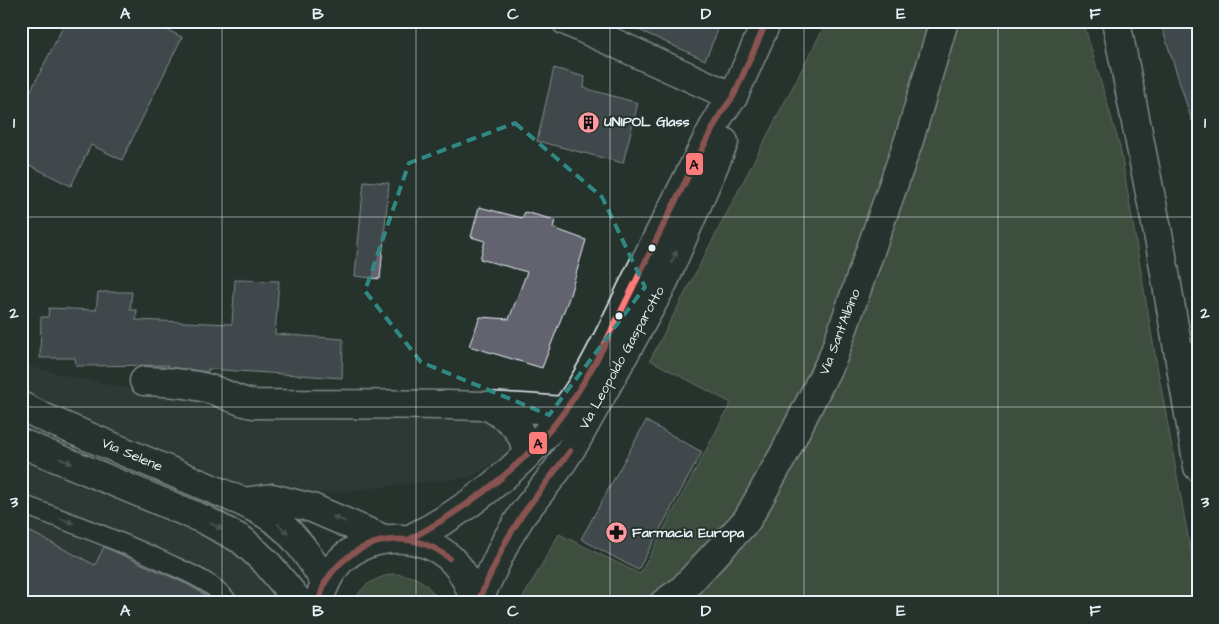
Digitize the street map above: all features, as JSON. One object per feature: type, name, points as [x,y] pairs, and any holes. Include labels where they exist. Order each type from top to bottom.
[{"type":"main road","points":[[566,21],[733,97]]},
{"type":"main road","name":"Via Leopoldo Gasparotto","points":[[322,592],[340,562],[360,547],[397,539],[448,519],[472,502],[527,453],[564,411],[588,376],[710,134],[721,113],[733,97],[767,21]]},
{"type":"main road","name":"Via Sant'Albino","points":[[664,603],[682,590],[747,520],[784,454],[833,357],[909,140],[944,21]]},
{"type":"main road","points":[[1116,21],[1160,244],[1187,336],[1198,467]]},
{"type":"main road","name":"Via Leopoldo Gasparotto","points":[[476,603],[506,541],[527,508],[557,470],[576,441],[655,299],[724,141],[732,120],[733,97]]},
{"type":"main road","points":[[144,381],[198,386],[225,394],[239,401],[254,404],[488,406],[564,411]]},
{"type":"main road","name":"Via Selene","points":[[21,406],[47,419],[243,502],[271,518],[287,532],[311,560],[322,592]]},
{"type":"main road","points":[[488,406],[504,415],[516,426],[522,434],[527,453]]},
{"type":"main road","points":[[21,443],[205,520],[242,540],[266,562],[300,603]]},
{"type":"main road","points":[[243,502],[272,498],[312,508],[397,539]]},
{"type":"main road","name":"Via Leopoldo Gasparotto","points":[[397,539],[433,547],[454,562],[468,582],[476,603]]},
{"type":"lane","points":[[21,504],[105,536],[199,578],[216,589],[229,603]]},
{"type":"highlighted area","points":[[515,123],[602,197],[645,287],[549,415],[421,362],[365,291],[409,163]]},
{"type":"shaded area","points":[[21,364],[75,378],[225,407],[539,402],[522,444],[471,477],[256,501],[237,514],[257,565],[279,603],[21,603]]},
{"type":"green space","points":[[827,21],[1083,21],[1120,147],[1198,592],[1198,603],[520,603],[559,534],[640,574],[731,403],[650,360]]},
{"type":"green space","points":[[392,574],[415,578],[426,584],[439,603],[354,603],[360,591],[369,583]]},
{"type":"building","points":[[66,21],[148,21],[182,37],[122,160],[91,145],[71,186],[21,161],[21,110]]},
{"type":"building","points":[[619,21],[722,21],[705,60]]},
{"type":"building","points":[[1160,21],[1198,21],[1198,120],[1192,121]]},
{"type":"building","name":"UNIPOL Glass","points":[[554,68],[585,77],[584,88],[638,103],[623,163],[537,141]]},
{"type":"building","points":[[364,181],[389,183],[380,279],[355,276]]},
{"type":"building","points":[[479,207],[522,218],[525,212],[555,220],[553,228],[586,240],[569,298],[542,368],[469,346],[480,317],[509,319],[527,272],[480,259],[485,241],[471,237]]},
{"type":"building","points":[[235,280],[279,281],[275,334],[343,339],[342,378],[208,369],[208,372],[168,367],[168,365],[76,366],[75,358],[40,358],[41,317],[48,317],[49,308],[96,310],[98,292],[132,292],[130,310],[137,310],[136,320],[232,324]]},
{"type":"building","points":[[646,421],[702,452],[638,570],[581,539]]},
{"type":"building","points":[[21,527],[95,565],[104,547],[187,584],[215,603],[21,603]]},
{"type":"transit line","name":"A","points":[[410,539],[470,502],[506,474],[540,442],[568,407],[600,354],[699,154],[721,113],[733,97],[767,21]]},
{"type":"transit line","name":"A","points":[[477,603],[506,541],[522,515],[570,451]]},
{"type":"transit line","name":"A","points":[[318,603],[323,586],[337,566],[366,546],[400,539],[417,542],[433,548],[449,558]]},
{"type":"place","name":"UNIPOL Glass","points":[[588,122]]},
{"type":"place","name":"Farmacia Europa","points":[[616,533]]}]
